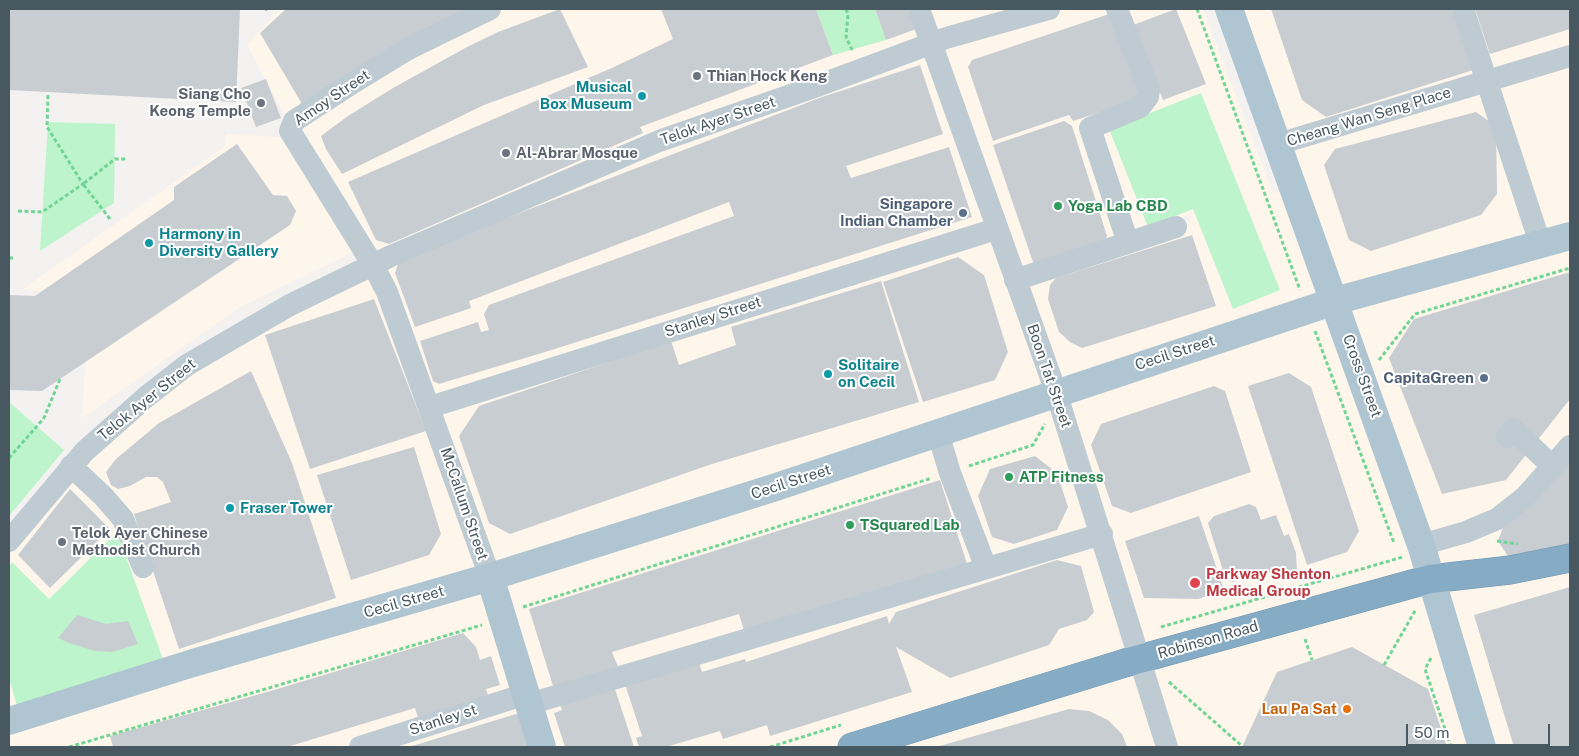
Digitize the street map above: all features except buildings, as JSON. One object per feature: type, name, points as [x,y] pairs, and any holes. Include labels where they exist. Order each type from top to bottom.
[{"type":"highway","name":"Robinson Road","points":[[852,747],[1140,659],[1419,590],[1570,558]]},
{"type":"main road","name":"Cross Street","points":[[1229,9],[1335,301],[1415,552],[1419,590],[1482,747]]},
{"type":"main road","name":"Cecil Street","points":[[13,717],[490,577],[773,488],[938,433],[1053,404],[1335,301],[1570,236]]},
{"type":"main road","name":"McCallum Street","points":[[490,577],[542,747]]},
{"type":"street","name":"Amoy Street","points":[[368,258],[305,158],[290,131],[290,126],[354,82],[408,49],[490,9]]},
{"type":"street","name":"Boon Tat Street","points":[[919,9],[1015,280],[1053,404],[1102,534],[1167,747]]},
{"type":"street","name":"Telok Ayer Street","points":[[9,541],[71,466],[125,415],[187,365],[282,310],[341,280],[368,258],[659,141],[931,44],[1049,9]]},
{"type":"street","points":[[1117,9],[1149,90],[1148,97],[1140,107],[1090,128],[1128,243]]},
{"type":"street","points":[[1463,9],[1540,243]]},
{"type":"street","name":"Cheang Wan Seng Place","points":[[1278,144],[1570,56]]},
{"type":"street","points":[[1015,280],[1176,228]]},
{"type":"street","name":"Stanley Street","points":[[430,407],[904,267],[996,229]]},
{"type":"street","name":"McCallum Street","points":[[368,258],[387,292],[490,577]]},
{"type":"street","points":[[1506,436],[1513,429],[1553,467]]},
{"type":"street","points":[[938,433],[950,473],[986,568]]},
{"type":"street","points":[[1415,552],[1497,519],[1525,497],[1570,446]]},
{"type":"street","points":[[71,466],[103,496],[123,519],[143,567]]},
{"type":"street","name":"Stanley st","points":[[360,747],[1102,534]]},
{"type":"path","points":[[846,9],[848,14],[846,37],[861,68]]},
{"type":"path","points":[[1197,9],[1302,296]]},
{"type":"path","points":[[48,95],[47,128],[83,184],[110,219]]},
{"type":"path","points":[[18,211],[42,212],[115,159],[126,158]]},
{"type":"path","points":[[9,258],[15,258]]},
{"type":"path","points":[[1377,363],[1415,314],[1570,268]]},
{"type":"path","points":[[1313,326],[1415,552],[1420,614]]},
{"type":"path","points":[[9,458],[44,418],[60,379]]},
{"type":"path","points":[[522,607],[950,473],[1033,445],[1053,404]]},
{"type":"path","points":[[1158,628],[1415,552]]},
{"type":"path","points":[[1384,665],[1419,590]]},
{"type":"path","points":[[69,747],[487,623]]},
{"type":"path","points":[[1305,638],[1312,660]]},
{"type":"path","points":[[1432,656],[1425,669],[1443,729],[1451,747]]},
{"type":"path","points":[[1165,679],[1242,746]]},
{"type":"shaded area","points":[[279,9],[1203,9],[1273,193],[1293,187],[1236,9],[1570,9],[1570,747],[9,747],[9,716],[14,714],[9,701],[9,541],[146,397],[364,269],[366,246],[240,307],[82,418],[90,297],[23,289],[224,147],[226,134],[297,138],[247,45]],"holes":[[[1189,215],[1191,221],[1015,280],[1023,267]]]},
{"type":"green space","points":[[816,9],[875,9],[886,40],[833,55]]},
{"type":"green space","points":[[1201,93],[1280,290],[1233,309],[1193,209],[1148,227],[1109,129]]},
{"type":"green space","points":[[48,122],[115,124],[114,203],[40,251]]},
{"type":"green space","points":[[9,402],[64,450],[9,516]]},
{"type":"green space","points":[[117,532],[164,662],[17,706],[9,678],[9,567],[12,562],[49,599]]},
{"type":"place","name":"Thian Hock Keng","points":[[697,76]]},
{"type":"place","name":"Musical Box Museum","points":[[642,96]]},
{"type":"place","name":"Siang Cho Keong Temple","points":[[261,103]]},
{"type":"place","name":"Al-Abrar Mosque","points":[[506,153]]},
{"type":"place","name":"Yoga Lab CBD","points":[[1058,206]]},
{"type":"place","name":"Singapore Indian Chamber","points":[[963,213]]},
{"type":"place","name":"Harmony in Diversity Gallery","points":[[149,243]]},
{"type":"place","name":"Solitaire on Cecil","points":[[828,374]]},
{"type":"place","name":"CapitaGreen","points":[[1484,378]]},
{"type":"place","name":"ATP Fitness","points":[[1009,477]]},
{"type":"place","name":"Fraser Tower","points":[[230,508]]},
{"type":"place","name":"TSquared Lab","points":[[850,525]]},
{"type":"place","name":"Telok Ayer Chinese Methodist Church","points":[[62,542]]},
{"type":"place","name":"Parkway Shenton Medical Group","points":[[1195,583]]},
{"type":"place","name":"Lau Pa Sat","points":[[1347,709]]}]
